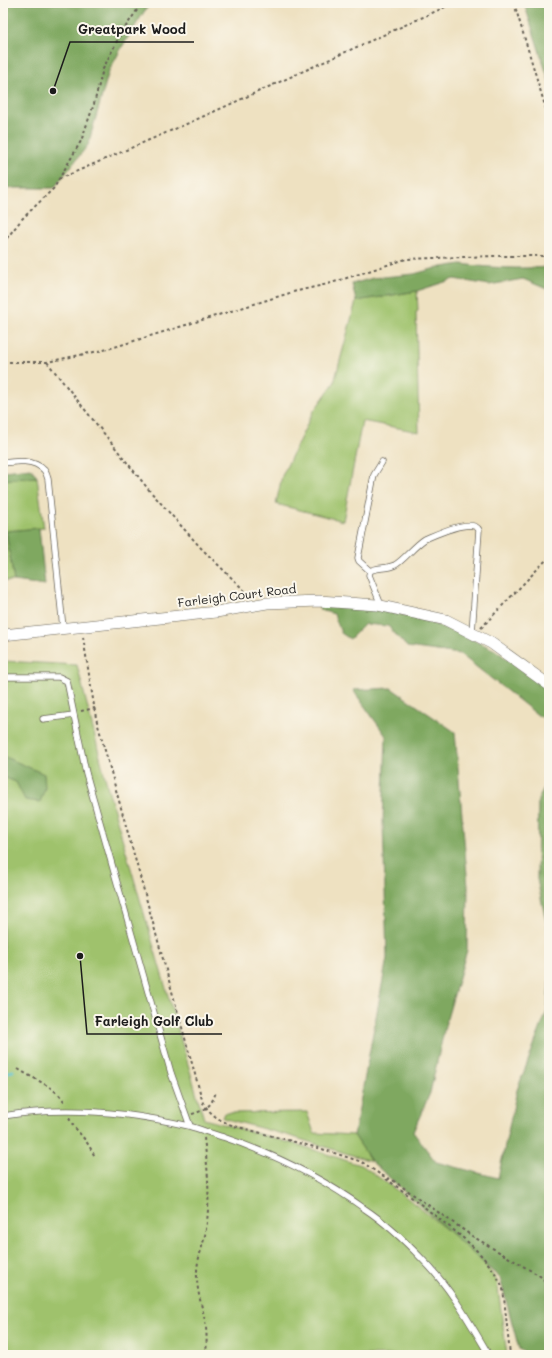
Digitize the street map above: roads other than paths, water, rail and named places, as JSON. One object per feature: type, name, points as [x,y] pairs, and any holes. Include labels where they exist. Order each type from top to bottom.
[{"type":"street","name":"Farleigh Court Road","points":[[3,635],[216,612],[258,605],[319,601],[381,606],[446,620],[491,643],[549,685]]},
{"type":"lane","points":[[3,463],[14,461],[32,462],[44,470],[48,479],[63,628]]},
{"type":"lane","points":[[370,571],[359,561],[358,558],[374,475],[382,462]]},
{"type":"lane","points":[[370,571],[373,569],[395,565],[418,543],[424,540],[466,525],[477,527],[479,530],[473,634]]},
{"type":"lane","points":[[370,571],[369,575],[381,606]]},
{"type":"lane","points":[[3,677],[59,677],[67,680],[86,773],[171,1073],[190,1126]]},
{"type":"lane","points":[[43,720],[74,714]]},
{"type":"lane","points":[[3,1116],[69,1111],[135,1117],[190,1126],[283,1160],[318,1178],[366,1209],[422,1259],[449,1291],[469,1320],[489,1355]]},
{"type":"waterway","points":[[3,1073],[13,1071]]},
{"type":"place","name":"Greatpark Wood","points":[[53,91]]},
{"type":"place","name":"Farleigh Golf Club","points":[[80,956]]}]
